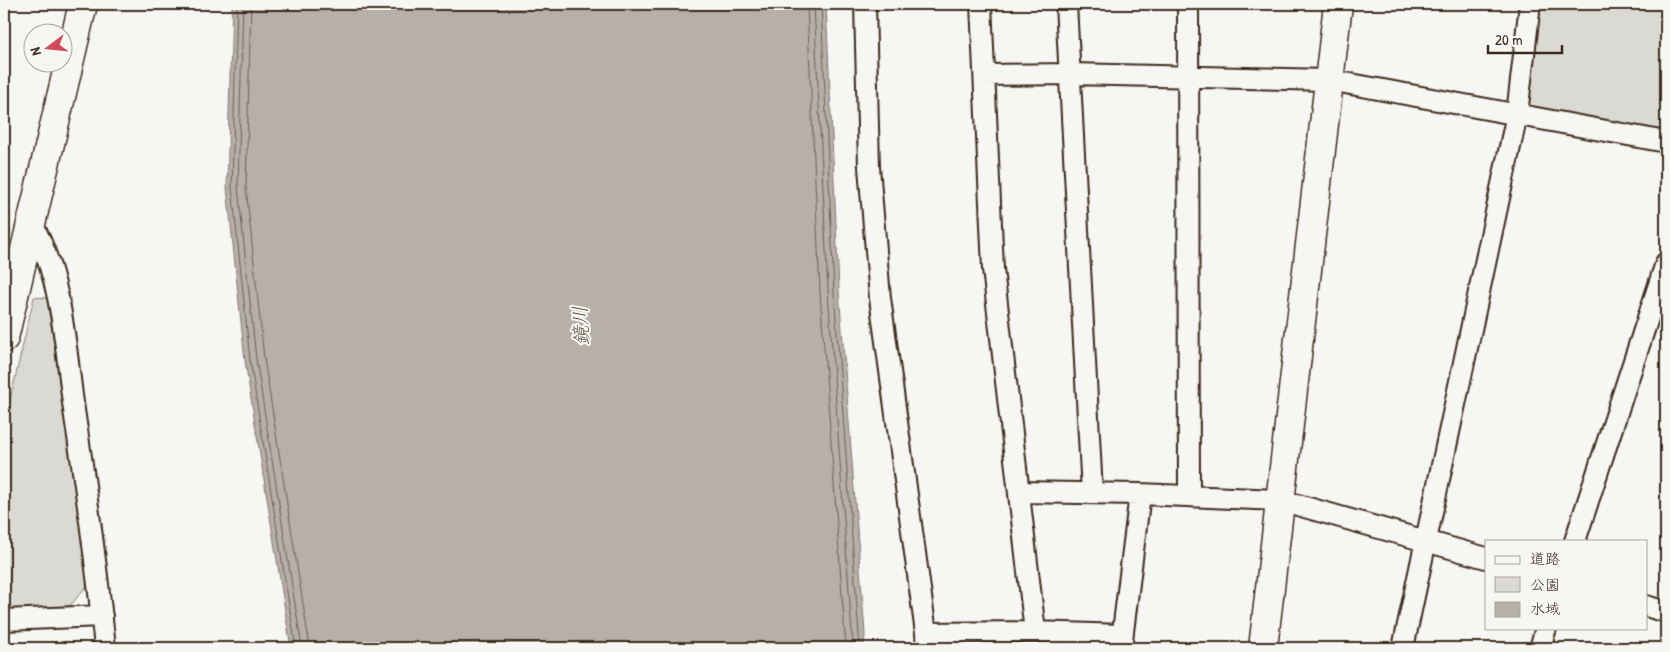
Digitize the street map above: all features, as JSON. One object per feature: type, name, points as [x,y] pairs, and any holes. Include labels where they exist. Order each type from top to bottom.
[{"type":"street","points":[[4,338],[83,4]]},
{"type":"street","points":[[865,4],[869,167],[880,298],[926,641],[1034,632],[1121,642],[1140,494]]},
{"type":"street","points":[[981,4],[993,269],[1034,632]]},
{"type":"street","points":[[1066,4],[1092,493]]},
{"type":"street","points":[[1188,4],[1189,496]]},
{"type":"street","points":[[1263,648],[1338,4]]},
{"type":"street","points":[[1403,648],[1517,114],[1530,4]]},
{"type":"street","points":[[984,75],[1070,74],[1329,80],[1666,142]]},
{"type":"street","points":[[31,222],[42,242],[58,291],[98,579],[105,648]]},
{"type":"street","points":[[1575,540],[1666,263]]},
{"type":"street","points":[[1019,492],[1140,494],[1280,500],[1485,558]]},
{"type":"street","points":[[1648,607],[1666,612]]},
{"type":"street","points":[[4,620],[102,616]]},
{"type":"street","points":[[1540,648],[1545,630]]},
{"type":"green space","points":[[1538,4],[1666,4],[1666,131],[1527,105]]},
{"type":"green space","points":[[34,297],[47,298],[89,583],[70,606],[4,609],[4,426]]},
{"type":"water","name":"鏡川","points":[[232,4],[826,4],[839,290],[865,634],[864,648],[291,648],[245,361],[227,187]]}]
